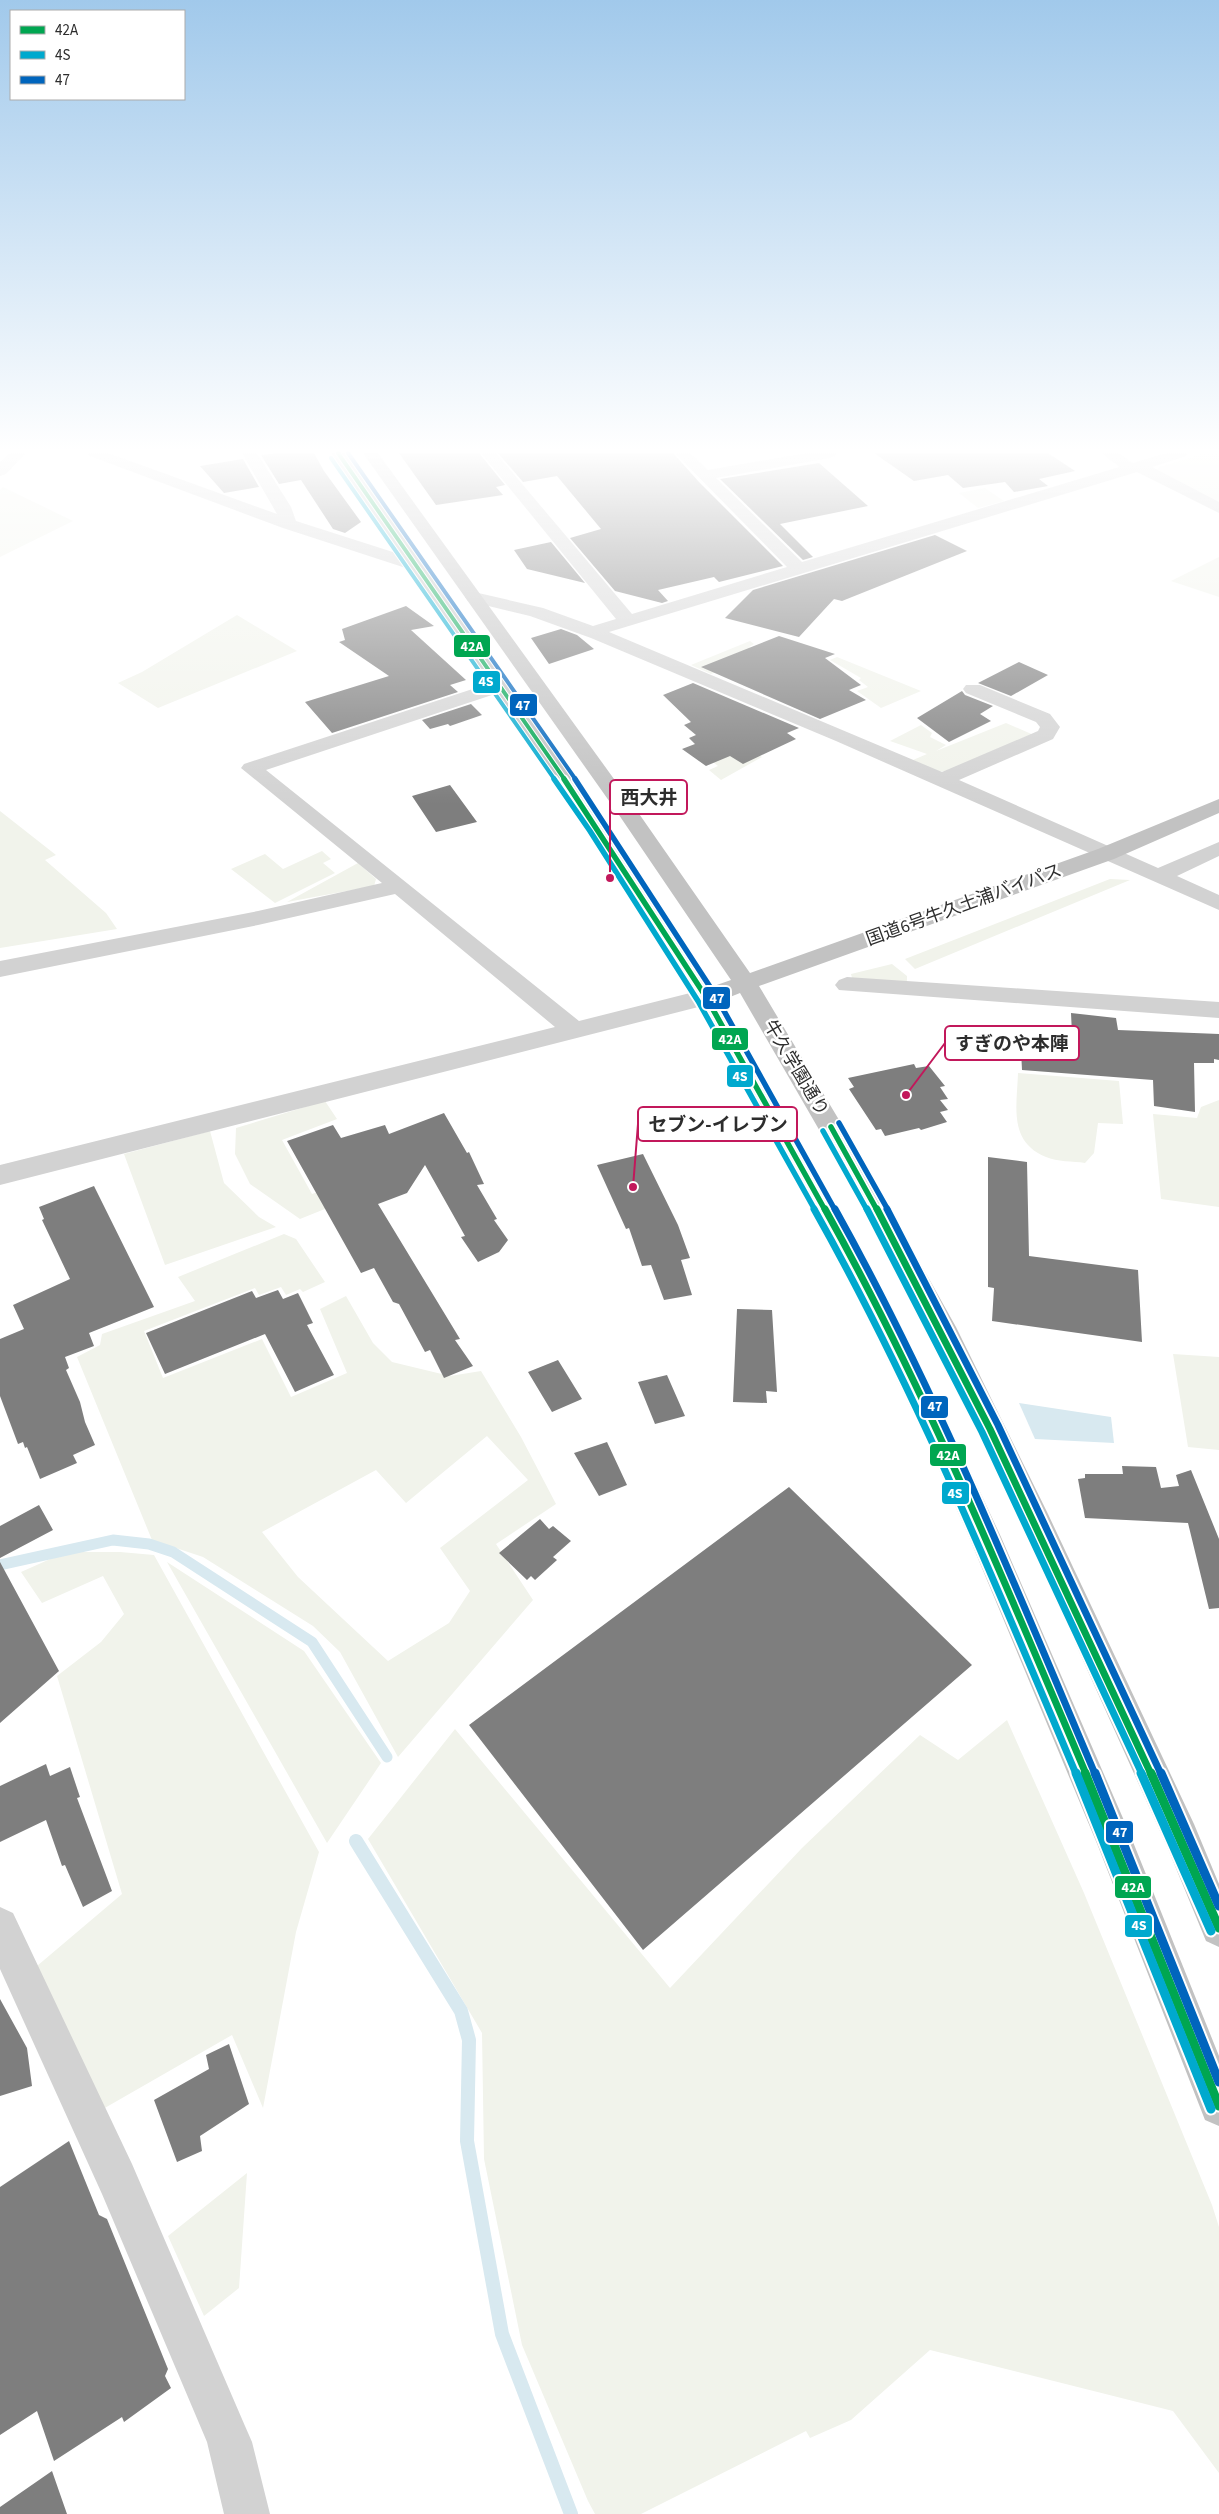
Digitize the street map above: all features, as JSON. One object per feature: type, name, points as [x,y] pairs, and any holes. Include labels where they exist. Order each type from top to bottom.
[{"type":"highway","points":[[421,570],[597,826],[706,997],[851,1256],[965,1493],[1116,1845],[1219,2106]]},
{"type":"highway","name":"牛久学園通り","points":[[455,570],[628,812],[746,984],[848,1157],[946,1335],[1041,1533],[1181,1837],[1219,1928]]},
{"type":"highway","name":"国道6号牛久土浦バイパス","points":[[706,997],[1106,854],[1219,805]]},
{"type":"street","points":[[586,570],[627,620]]},
{"type":"street","points":[[590,632],[795,570]]},
{"type":"street","points":[[474,597],[512,603],[590,632],[944,779],[1106,854],[1219,902]]},
{"type":"street","points":[[500,686],[251,768],[399,886],[574,1030]]},
{"type":"street","points":[[944,779],[1046,735],[1050,727],[1043,718],[974,689]]},
{"type":"street","points":[[1159,876],[1219,848]]},
{"type":"street","points":[[0,969],[258,918],[399,886]]},
{"type":"street","points":[[847,985],[1219,1010]]},
{"type":"street","points":[[0,1175],[54,1164],[706,997]]},
{"type":"street","points":[[0,1926],[67,2076],[120,2188],[229,2442],[247,2514]]},
{"type":"shaded area","points":[[1192,570],[1219,570],[1219,597],[1171,581]]},
{"type":"shaded area","points":[[237,615],[297,651],[158,708],[118,683],[142,672]]},
{"type":"shaded area","points":[[750,641],[754,644],[749,647],[766,657],[741,662],[711,674],[691,665]]},
{"type":"shaded area","points":[[837,657],[921,691],[881,708],[857,691],[868,687],[859,680],[861,678],[830,660]]},
{"type":"shaded area","points":[[1006,723],[1036,736],[956,770],[938,772],[913,760],[927,754],[890,741],[921,725],[932,733],[930,737],[946,745],[936,751]]},
{"type":"shaded area","points":[[746,748],[762,757],[721,780],[709,770],[718,766],[708,758]]},
{"type":"shaded area","points":[[0,811],[56,855],[45,860],[106,913],[117,929],[0,948]]},
{"type":"shaded area","points":[[322,851],[331,859],[323,863],[335,873],[275,903],[231,869],[265,854],[283,869]]},
{"type":"shaded area","points":[[358,863],[376,879],[374,886],[287,902]]},
{"type":"shaded area","points":[[1110,879],[1130,880],[915,969],[905,959]]},
{"type":"shaded area","points":[[892,964],[907,976],[907,982],[852,978],[851,974]]},
{"type":"shaded area","points":[[1018,1073],[1119,1081],[1123,1124],[1098,1123],[1094,1153],[1085,1163],[1050,1159],[1034,1150],[1025,1142],[1020,1132],[1016,1110]]},
{"type":"shaded area","points":[[1219,1100],[1219,1207],[1161,1199],[1153,1114],[1197,1118],[1201,1107]]},
{"type":"shaded area","points":[[325,1101],[337,1119],[282,1140],[312,1194],[365,1176],[372,1190],[300,1219],[250,1184],[235,1154],[236,1128]]},
{"type":"shaded area","points":[[210,1131],[224,1183],[259,1217],[276,1227],[165,1265],[124,1154]]},
{"type":"shaded area","points":[[284,1234],[296,1239],[325,1282],[303,1292],[300,1289],[286,1295],[281,1287],[259,1295],[255,1288],[144,1331],[163,1378],[262,1339],[291,1397],[347,1373],[320,1309],[346,1296],[373,1343],[392,1362],[450,1376],[481,1371],[521,1437],[556,1504],[496,1544],[533,1600],[398,1757],[340,1652],[313,1626],[203,1557],[152,1540],[77,1357],[100,1345],[102,1334],[195,1301],[178,1277]],"holes":[[[487,1436],[528,1480],[440,1548],[470,1591],[449,1623],[388,1661],[298,1577],[262,1532],[376,1470],[406,1503]]]},
{"type":"shaded area","points":[[1173,1354],[1219,1357],[1219,1450],[1188,1447]]},
{"type":"shaded area","points":[[1019,1403],[1111,1417],[1114,1443],[1035,1439]]},
{"type":"shaded area","points":[[66,1552],[120,1552],[154,1555],[319,1852],[296,1932],[263,2108],[232,2035],[103,2109],[37,1966],[122,1894],[57,1676],[101,1642],[124,1614],[103,1576],[42,1603],[21,1572]]},
{"type":"shaded area","points":[[167,1562],[304,1651],[381,1763],[327,1843]]},
{"type":"shaded area","points":[[1007,1720],[1084,1893],[1212,2205],[1219,2227],[1219,2473],[1173,2411],[930,2350],[851,2420],[810,2438],[806,2431],[641,2514],[595,2514],[522,2345],[484,2159],[482,2033],[368,1839],[455,1729],[670,1988],[802,1848],[920,1735],[958,1760]]},
{"type":"shaded area","points":[[247,2173],[239,2288],[204,2316],[168,2236]]},
{"type":"building","points":[[532,570],[574,570],[585,583]]},
{"type":"building","points":[[597,570],[766,570],[719,582],[714,577],[658,590],[668,601],[662,603],[615,591]]},
{"type":"building","points":[[818,570],[919,570],[842,601],[834,599],[799,637],[725,618],[753,590]]},
{"type":"building","points":[[406,606],[434,626],[411,630],[466,680],[450,685],[458,692],[332,733],[305,702],[389,676],[339,642],[345,640],[342,629]]},
{"type":"building","points":[[561,629],[577,635],[594,649],[549,664],[531,638]]},
{"type":"building","points":[[779,636],[835,654],[825,658],[861,685],[849,690],[866,700],[820,719],[701,667]]},
{"type":"building","points":[[1019,662],[1048,675],[1011,696],[978,683]]},
{"type":"building","points":[[693,683],[799,728],[787,733],[796,739],[743,764],[730,756],[706,766],[682,749],[695,744],[689,738],[696,735],[684,725],[691,722],[663,695]]},
{"type":"building","points":[[962,691],[965,695],[993,706],[980,714],[991,721],[949,742],[917,718]]},
{"type":"building","points":[[471,704],[482,715],[450,726],[448,724],[430,729],[422,720]]},
{"type":"building","points":[[450,785],[477,822],[436,832],[412,796]]},
{"type":"building","points":[[1071,1013],[1116,1018],[1118,1030],[1219,1034],[1219,1060],[1214,1059],[1214,1063],[1194,1063],[1195,1112],[1154,1106],[1153,1080],[1022,1070],[1020,1030],[1072,1034]]},
{"type":"building","points":[[914,1064],[916,1068],[929,1066],[945,1086],[940,1087],[948,1099],[940,1100],[948,1110],[940,1112],[947,1122],[921,1130],[919,1128],[885,1136],[881,1129],[876,1130],[849,1089],[854,1087],[848,1078]]},
{"type":"building","points":[[444,1113],[467,1153],[469,1152],[484,1184],[477,1185],[497,1219],[494,1220],[508,1240],[499,1252],[478,1262],[461,1237],[465,1236],[425,1165],[407,1193],[378,1204],[460,1339],[455,1340],[473,1366],[444,1378],[430,1350],[425,1352],[399,1304],[393,1302],[374,1268],[361,1273],[287,1141],[333,1125],[341,1138],[385,1125],[389,1134]]},
{"type":"building","points":[[643,1154],[678,1225],[690,1258],[681,1260],[692,1295],[664,1300],[651,1265],[642,1266],[629,1228],[626,1229],[597,1165]]},
{"type":"building","points":[[988,1157],[1027,1162],[1029,1256],[1138,1270],[1142,1342],[992,1321],[994,1288],[988,1287]]},
{"type":"building","points":[[94,1186],[154,1307],[89,1333],[94,1346],[65,1357],[69,1368],[66,1370],[80,1402],[85,1422],[95,1445],[73,1455],[77,1463],[40,1479],[27,1447],[25,1448],[23,1442],[18,1444],[0,1396],[0,1339],[24,1329],[13,1305],[70,1279],[42,1220],[44,1219],[39,1207]]},
{"type":"building","points":[[278,1290],[283,1299],[298,1293],[313,1323],[307,1325],[334,1375],[295,1392],[265,1334],[165,1374],[146,1333],[252,1291],[256,1298]]},
{"type":"building","points":[[737,1309],[772,1310],[777,1392],[766,1391],[767,1403],[733,1402]]},
{"type":"building","points":[[558,1360],[582,1399],[552,1412],[528,1372]]},
{"type":"building","points":[[667,1375],[685,1416],[655,1424],[638,1382]]},
{"type":"building","points":[[607,1442],[627,1485],[599,1496],[574,1453]]},
{"type":"building","points":[[1122,1466],[1156,1467],[1161,1488],[1179,1486],[1176,1475],[1191,1470],[1219,1539],[1219,1608],[1209,1609],[1188,1523],[1085,1518],[1078,1479],[1085,1478],[1085,1474],[1123,1474]]},
{"type":"building","points":[[789,1487],[972,1665],[643,1950],[469,1725]]},
{"type":"building","points":[[39,1505],[53,1530],[0,1558],[0,1526]]},
{"type":"building","points":[[540,1519],[549,1529],[553,1526],[571,1541],[553,1557],[557,1560],[535,1580],[531,1576],[527,1580],[499,1553]]},
{"type":"building","points":[[0,1562],[59,1671],[0,1723]]},
{"type":"building","points":[[46,1764],[50,1776],[70,1767],[80,1797],[77,1798],[112,1891],[83,1907],[65,1865],[62,1866],[46,1820],[0,1842],[0,1786]]},
{"type":"building","points":[[0,1999],[27,2048],[32,2086],[0,2096]]},
{"type":"building","points":[[229,2044],[249,2104],[200,2136],[202,2151],[177,2162],[154,2100],[209,2069],[206,2055]]},
{"type":"building","points":[[69,2141],[99,2215],[107,2219],[168,2369],[165,2376],[171,2388],[124,2422],[122,2417],[54,2461],[37,2411],[0,2435],[0,2187]]},
{"type":"building","points":[[52,2471],[67,2514],[0,2514],[0,2507]]},
{"type":"waterway","points":[[0,1565],[113,1540],[149,1544],[173,1552],[312,1642],[387,1757]]},
{"type":"waterway","points":[[356,1841],[461,2011],[469,2040],[467,2141],[502,2334],[571,2514]]},
{"type":"transit line","name":"4S","points":[[409,570],[590,831],[698,1001],[843,1260],[933,1444],[977,1541],[1108,1848],[1211,2109]]},
{"type":"transit line","name":"42A","points":[[419,570],[597,826],[706,997],[851,1256],[941,1440],[985,1537],[1116,1845],[1219,2106]]},
{"type":"transit line","name":"47","points":[[430,570],[604,821],[714,993],[859,1252],[949,1436],[993,1534],[1124,1842],[1219,2082]]},
{"type":"transit line","name":"47","points":[[839,1123],[905,1242],[998,1425],[1137,1720],[1219,1906]]},
{"type":"transit line","name":"42A","points":[[831,1127],[897,1246],[990,1429],[1132,1731],[1219,1928]]},
{"type":"transit line","name":"4S","points":[[823,1131],[889,1250],[982,1432],[1106,1695],[1211,1931]]},
{"type":"place","name":"西大井","points":[[610,878]]},
{"type":"place","name":"すぎのや本陣","points":[[906,1095]]},
{"type":"place","name":"セブン-イレブン","points":[[633,1187]]}]
